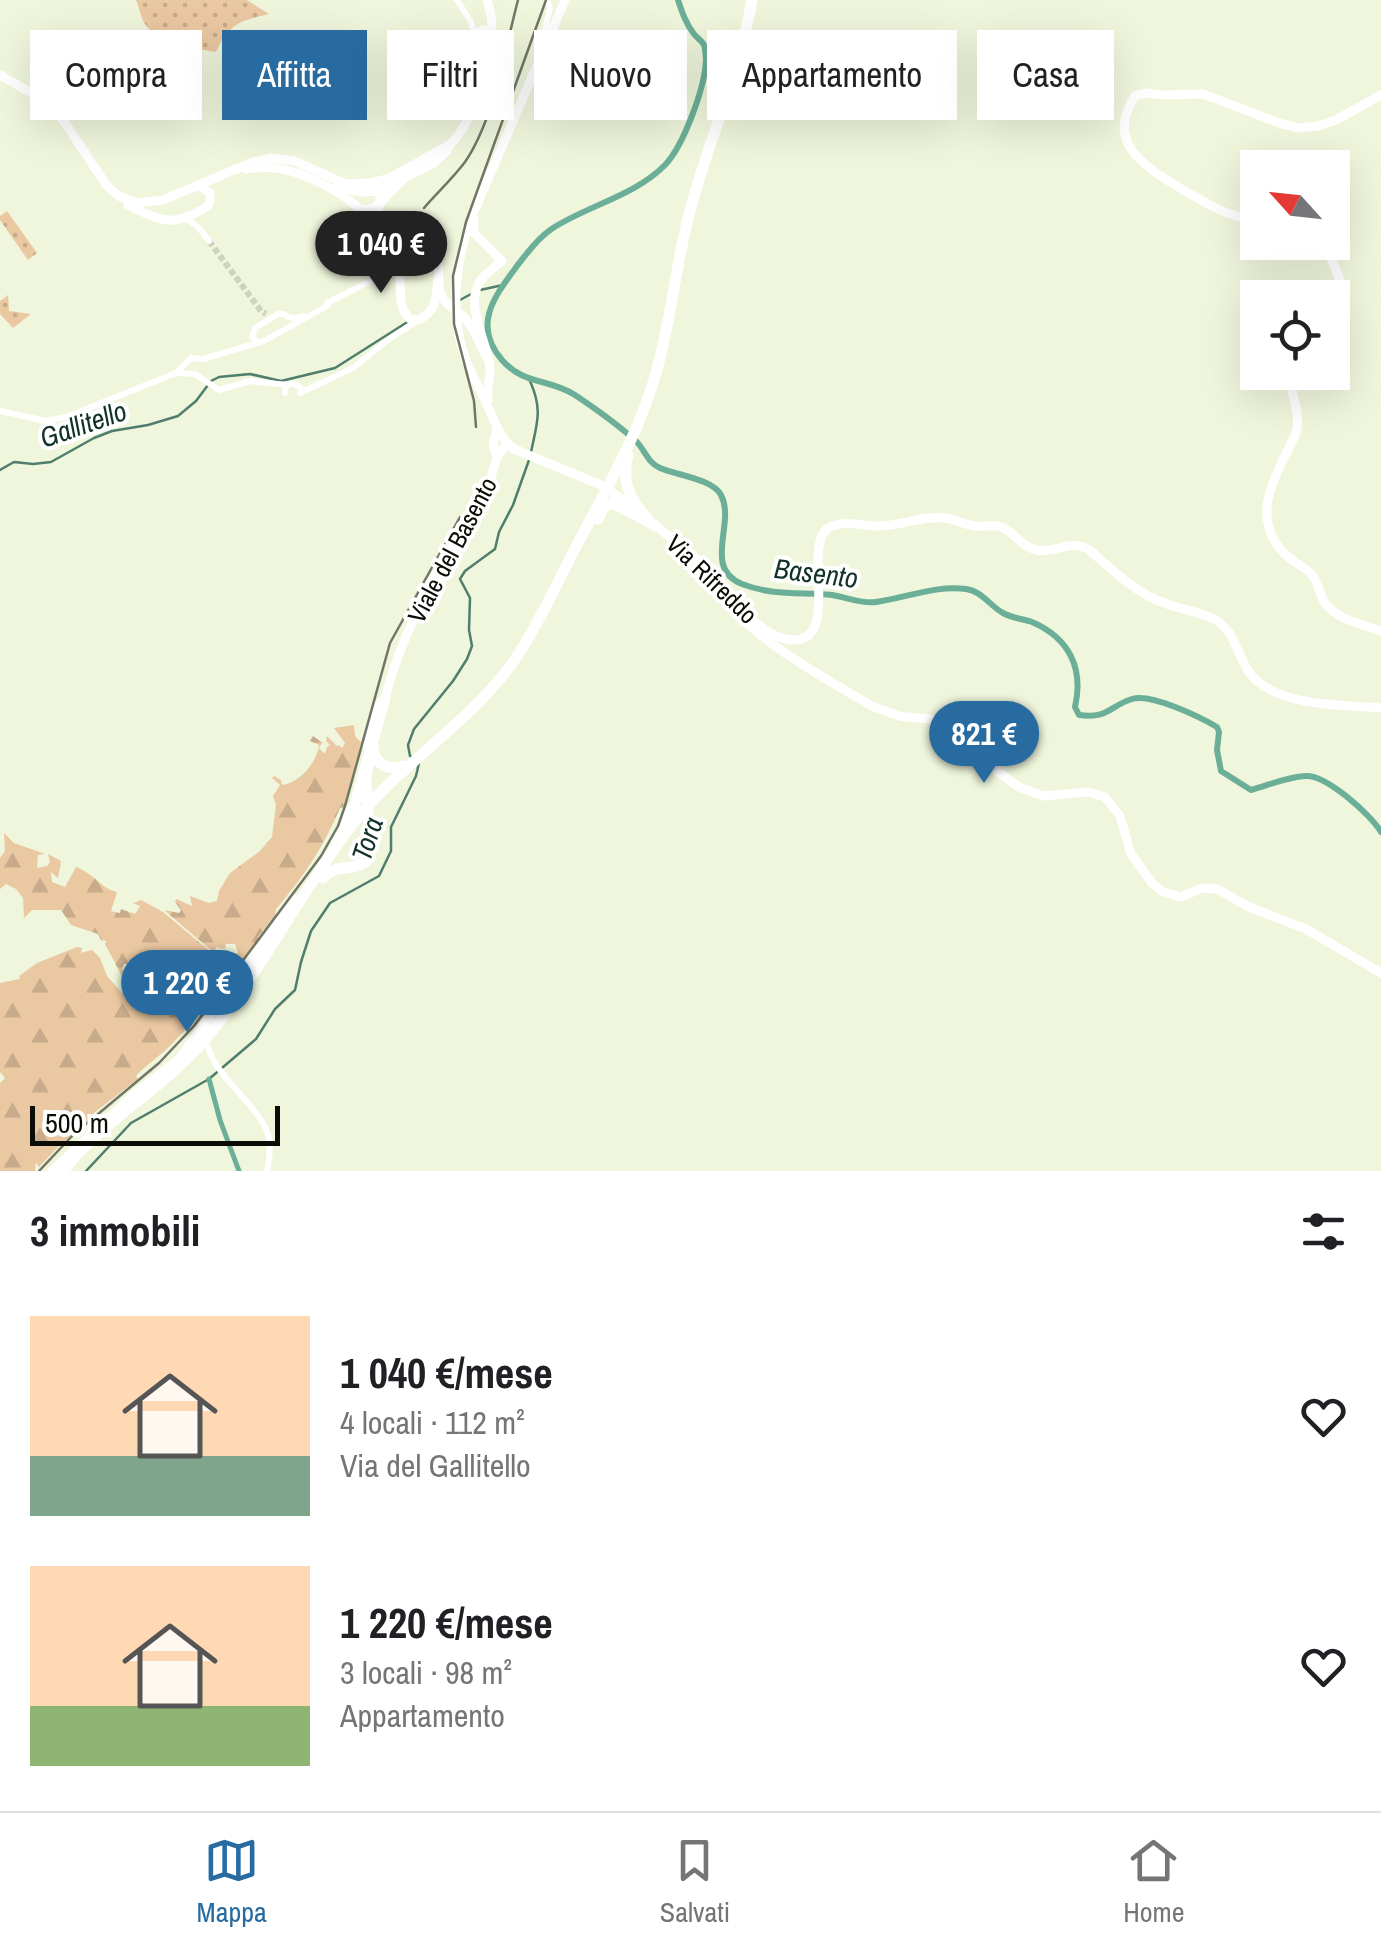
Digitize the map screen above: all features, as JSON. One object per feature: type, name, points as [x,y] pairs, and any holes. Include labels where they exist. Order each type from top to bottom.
[{"type":"highway","points":[[373,742],[376,758],[386,767],[409,766],[484,701],[507,676],[540,626],[576,557],[641,422],[666,344],[689,213],[754,0]]},
{"type":"highway","points":[[626,453],[628,490],[633,502],[652,522]]},
{"type":"highway","points":[[204,1043],[339,844],[369,808],[482,698],[516,658],[612,482]]},
{"type":"highway","points":[[576,557],[602,511],[611,503],[652,522]]},
{"type":"highway","points":[[339,844],[351,818],[385,698]]},
{"type":"highway","points":[[302,906],[329,872],[366,863],[370,850],[366,778],[369,759]]},
{"type":"highway","points":[[66,1171],[91,1140],[204,1043],[369,808]]},
{"type":"highway","points":[[352,831],[343,854],[349,863],[359,866]]},
{"type":"main road","points":[[552,30],[565,0]]},
{"type":"main road","points":[[488,403],[472,375],[462,343],[455,290],[460,254],[476,208],[534,71]]},
{"type":"main road","points":[[0,77],[41,98],[57,112],[112,192],[136,203],[163,200],[261,159],[283,158],[341,182],[365,183],[390,178],[452,143]]},
{"type":"main road","points":[[0,77],[54,115],[109,194],[164,220],[173,222],[202,210],[210,202],[210,193],[220,177]]},
{"type":"main road","points":[[1240,216],[1220,210],[1142,163],[1124,133],[1125,117],[1133,98],[1143,92],[1203,94],[1299,128],[1336,120],[1381,95]]},
{"type":"main road","points":[[234,171],[264,166],[292,170],[371,210],[404,178],[443,155],[466,120]]},
{"type":"main road","points":[[245,166],[271,162],[290,165],[364,194],[380,190],[452,143]]},
{"type":"main road","points":[[365,183],[380,190],[377,220],[384,233],[404,246],[426,250],[435,257],[436,304],[422,319]]},
{"type":"main road","points":[[365,183],[355,190],[358,205],[388,245],[399,272],[400,306],[406,316],[414,321],[445,311],[460,316]]},
{"type":"main road","points":[[196,186],[210,193]]},
{"type":"main road","points":[[163,200],[158,211],[164,220]]},
{"type":"main road","points":[[469,234],[502,261],[479,282],[475,293],[482,356],[472,375]]},
{"type":"main road","points":[[438,280],[443,299],[478,342],[490,370],[488,403]]},
{"type":"main road","points":[[472,375],[482,380],[488,377]]},
{"type":"main road","points":[[1292,390],[1298,423],[1268,494],[1271,533],[1284,553],[1315,578],[1329,608],[1381,631]]},
{"type":"main road","name":"Viale del Basento","points":[[52,1171],[134,1093],[179,1059],[335,843],[352,800],[373,718],[385,698],[411,627],[448,553],[484,499],[504,448],[488,403]]},
{"type":"main road","name":"Via Rifreddo","points":[[504,448],[614,492],[707,569],[754,622],[789,639],[810,632],[820,610],[818,546],[826,530],[834,525],[883,526],[943,518],[975,526],[1002,527],[1025,546],[1037,550],[1083,546],[1149,597],[1216,620],[1235,641],[1250,674],[1277,693],[1295,700],[1381,708]]},
{"type":"main road","points":[[720,586],[731,607],[748,625],[872,706],[899,716],[972,725],[988,742],[997,771],[1031,792],[1050,796],[1088,792],[1105,797],[1120,816],[1130,854],[1163,892],[1181,897],[1202,888],[1217,889],[1249,907],[1306,929],[1381,973]]},
{"type":"street","points":[[457,0],[477,30]]},
{"type":"street","points":[[545,30],[550,6],[547,0]]},
{"type":"street","points":[[200,228],[202,210]]},
{"type":"street","points":[[182,218],[200,228],[209,241]]},
{"type":"street","points":[[240,346],[267,316],[302,317],[376,278],[389,253]]},
{"type":"street","points":[[0,411],[46,421],[66,417],[176,372],[196,368],[216,355],[258,342],[329,303]]},
{"type":"street","points":[[257,326],[267,316]]},
{"type":"street","points":[[287,328],[288,317]]},
{"type":"street","points":[[196,368],[203,380],[219,390],[250,381],[286,388],[296,384],[303,390],[352,368],[398,332],[422,319]]},
{"type":"street","points":[[252,334],[258,342]]},
{"type":"street","points":[[219,1004],[205,1031],[207,1049],[214,1065],[267,1131],[267,1171]]},
{"type":"green space","points":[[136,0],[247,0],[269,14],[222,30],[216,52],[202,49],[202,30],[150,30]]},
{"type":"green space","points":[[7,211],[37,253],[28,260],[0,220]]},
{"type":"green space","points":[[8,295],[9,311],[31,314],[13,328],[0,314],[0,301]]},
{"type":"green space","points":[[354,725],[355,736],[361,742],[344,807],[260,938],[226,982],[222,980],[223,986],[217,982],[193,1020],[136,1076],[138,1079],[95,1112],[39,1167],[36,1162],[35,1171],[0,1171],[0,1083],[5,1078],[0,1072],[0,983],[20,979],[37,963],[77,947],[82,948],[81,953],[92,950],[100,958],[107,976],[122,993],[128,988],[106,941],[98,934],[71,925],[61,910],[32,910],[24,918],[23,898],[16,889],[6,884],[0,889],[4,833],[14,843],[45,854],[38,855],[37,868],[47,866],[48,854],[61,861],[58,878],[51,872],[52,882],[65,887],[76,867],[117,892],[111,911],[120,913],[121,909],[135,914],[140,906],[133,903],[141,900],[163,912],[211,952],[225,956],[238,953],[235,944],[212,951],[164,910],[179,913],[176,899],[192,906],[190,896],[209,903],[217,901],[230,873],[272,837],[276,805],[273,796],[280,785],[272,778],[281,780],[282,785],[306,771],[319,745],[310,741],[313,736],[324,744],[319,748],[325,754],[330,745],[327,736],[342,748],[345,743],[334,728]],"holes":[[[124,964],[146,964],[164,995],[162,999],[154,997],[143,978],[148,974],[146,969],[130,971],[126,976],[122,969]]]},
{"type":"waterway","name":"Basento","points":[[678,0],[689,26],[704,45],[706,59],[702,85],[686,130],[672,156],[653,175],[553,228],[525,256],[494,300],[487,323],[488,335],[502,360],[519,374],[583,400],[636,441],[656,465],[717,490],[725,506],[724,567],[730,577],[742,584],[776,592],[870,602],[943,589],[972,590],[1003,613],[1045,629],[1064,646],[1075,667],[1075,707],[1079,715],[1103,714],[1140,698],[1175,707],[1217,727],[1221,771],[1251,790],[1291,778],[1314,777],[1347,797],[1381,832]]},
{"type":"waterway","name":"Gallitello","points":[[480,290],[503,285]]},
{"type":"waterway","name":"Gallitello","points":[[458,301],[473,293]]},
{"type":"waterway","name":"Gallitello","points":[[0,470],[14,462],[51,462],[112,431],[178,416],[219,377],[250,374],[281,381],[335,368],[409,321]]},
{"type":"waterway","name":"Tora","points":[[530,381],[538,409],[531,452]]},
{"type":"waterway","name":"Tora","points":[[413,758],[408,745],[414,729],[453,681],[472,646],[470,598],[460,579],[495,549],[529,460]]},
{"type":"waterway","name":"Tora","points":[[86,1171],[131,1123],[209,1079],[256,1039],[275,1009],[295,990],[311,931],[330,903],[379,876],[391,851],[391,827],[419,763]]},
{"type":"waterway","points":[[209,1079],[239,1171]]},
{"type":"tunnel","points":[[209,241],[266,314]]},
{"type":"railway","points":[[424,208],[460,168],[484,126],[518,0]]},
{"type":"railway","points":[[476,427],[474,401],[454,324],[453,276],[466,222],[546,0]]},
{"type":"railway","points":[[39,1171],[73,1135],[159,1063],[194,1026],[321,856],[345,806],[390,643],[460,517]]}]
